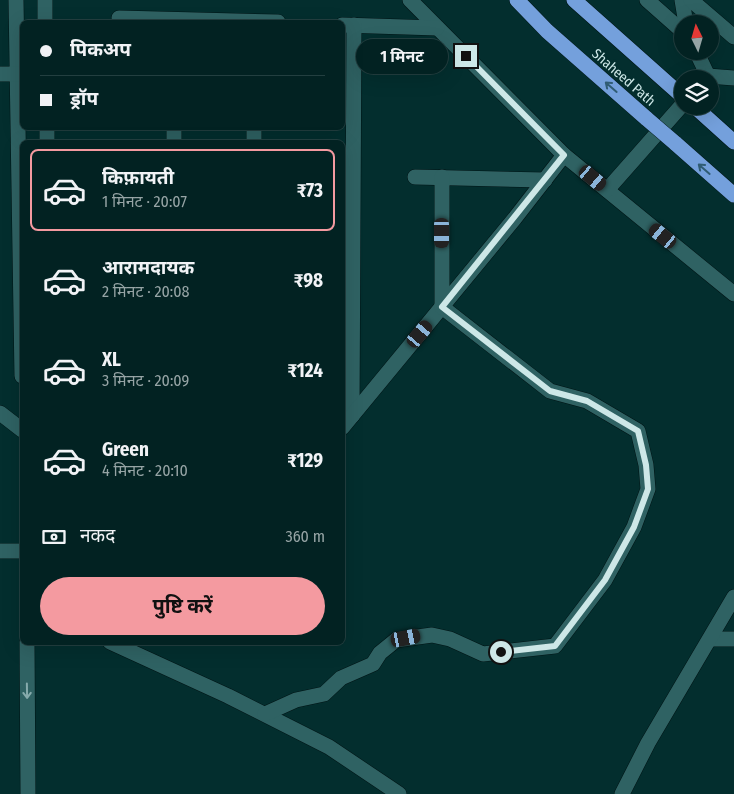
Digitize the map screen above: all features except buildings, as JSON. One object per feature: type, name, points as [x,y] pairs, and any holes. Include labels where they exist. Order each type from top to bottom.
[{"type":"highway","name":"Shaheed Path","points":[[517,0],[547,30],[734,195]]},
{"type":"highway","name":"Shaheed Path","points":[[574,0],[674,88]]},
{"type":"highway","points":[[704,115],[734,142]]},
{"type":"street","points":[[16,0],[20,225]]},
{"type":"street","points":[[45,0],[45,20]]},
{"type":"street","points":[[410,0],[564,155],[734,294]]},
{"type":"street","points":[[646,0],[674,24]]},
{"type":"street","points":[[682,0],[684,15]]},
{"type":"street","points":[[691,0],[732,32]]},
{"type":"street","points":[[119,18],[158,20]]},
{"type":"street","points":[[352,416],[348,271],[348,25],[438,28]]},
{"type":"street","points":[[0,74],[18,74]]},
{"type":"street","points":[[719,77],[734,78]]},
{"type":"street","points":[[607,190],[674,113]]},
{"type":"street","points":[[345,424],[564,155]]},
{"type":"street","points":[[416,176],[545,180]]},
{"type":"street","points":[[442,177],[442,307]]},
{"type":"street","points":[[265,714],[296,700],[324,694],[341,678],[373,664],[380,652],[396,640],[432,635],[450,639],[483,654],[555,646],[605,580],[634,527],[648,489],[646,465],[638,431],[587,401],[550,391],[442,307]]},
{"type":"street","points":[[0,413],[20,428]]},
{"type":"street","points":[[0,552],[20,552]]},
{"type":"street","points":[[622,794],[648,743],[734,597]]},
{"type":"street","points":[[711,639],[734,639]]},
{"type":"street","points":[[26,645],[28,794]]},
{"type":"street","points":[[116,645],[265,714],[329,747],[399,794]]},
{"type":"route","points":[[466,56],[564,155],[442,307],[550,391],[587,401],[638,431],[646,465],[648,489],[634,527],[605,580],[555,646],[501,652]]}]
